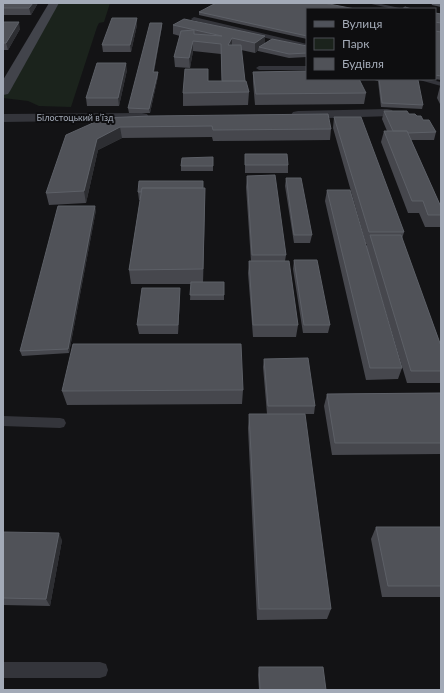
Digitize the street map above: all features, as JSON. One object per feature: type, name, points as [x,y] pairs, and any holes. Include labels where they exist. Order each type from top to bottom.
[{"type":"main road","points":[[436,3],[441,4]]},
{"type":"street","points":[[3,91],[54,3]]},
{"type":"street","points":[[285,115],[387,113]]},
{"type":"street","name":"Білостоцький в’їзд","points":[[3,118],[152,117]]},
{"type":"lane","points":[[369,3],[392,8]]},
{"type":"lane","points":[[194,19],[306,46]]},
{"type":"lane","points":[[259,68],[306,68]]},
{"type":"lane","points":[[423,80],[441,84]]},
{"type":"lane","points":[[3,421],[60,423]]},
{"type":"lane","points":[[3,670],[100,670]]},
{"type":"green space","points":[[54,3],[110,3],[104,22],[99,23],[97,27],[71,107],[39,106],[28,101],[3,98],[3,91]]},
{"type":"building","points":[[3,3],[33,3],[29,8],[3,8]]},
{"type":"building","points":[[216,3],[324,3],[350,8],[306,8],[306,36],[199,12]]},
{"type":"building","points":[[436,13],[441,14],[441,23],[436,22]]},
{"type":"building","points":[[112,18],[137,18],[130,45],[102,45]]},
{"type":"building","points":[[184,19],[265,36],[255,43],[232,38],[228,45],[241,45],[245,81],[222,81],[221,44],[193,41],[189,58],[174,57],[181,31],[194,30],[194,34],[222,36],[173,25]]},
{"type":"building","points":[[3,22],[19,22],[6,43],[3,43]]},
{"type":"building","points":[[150,23],[162,23],[153,72],[158,72],[149,109],[128,108]]},
{"type":"building","points":[[436,31],[441,32],[441,76],[436,75]]},
{"type":"building","points":[[272,39],[306,46],[306,53],[289,54],[259,47]]},
{"type":"building","points":[[97,63],[126,63],[118,98],[86,98]]},
{"type":"building","points":[[185,69],[208,69],[208,81],[246,81],[249,92],[183,93]]},
{"type":"building","points":[[306,71],[306,80],[360,80],[366,93],[256,94],[253,72]]},
{"type":"building","points":[[379,80],[418,80],[423,105],[382,103]]},
{"type":"building","points":[[384,111],[407,111],[409,114],[421,116],[423,120],[429,120],[436,132],[408,133],[407,131],[393,131]]},
{"type":"building","points":[[328,114],[331,129],[213,130],[212,126],[120,127],[97,139],[84,191],[46,193],[66,135],[104,118]]},
{"type":"building","points":[[334,117],[361,117],[404,232],[369,232]]},
{"type":"building","points":[[384,131],[407,131],[441,207],[441,215],[428,215],[423,201],[412,201]]},
{"type":"building","points":[[245,154],[287,154],[288,165],[245,165]]},
{"type":"building","points":[[213,157],[213,166],[181,166],[182,158]]},
{"type":"building","points":[[275,175],[286,255],[252,255],[247,176]]},
{"type":"building","points":[[286,178],[301,178],[312,235],[294,235]]},
{"type":"building","points":[[139,181],[203,181],[203,188],[142,188],[141,192],[138,192]]},
{"type":"building","points":[[142,188],[205,188],[203,269],[129,270]]},
{"type":"building","points":[[327,190],[350,190],[402,368],[370,368]]},
{"type":"building","points":[[58,206],[95,206],[68,349],[20,351]]},
{"type":"building","points":[[370,235],[401,235],[441,346],[441,371],[411,371]]},
{"type":"building","points":[[294,260],[317,260],[330,325],[304,325]]},
{"type":"building","points":[[249,261],[289,261],[298,325],[253,325]]},
{"type":"building","points":[[191,282],[224,282],[224,295],[190,295]]},
{"type":"building","points":[[142,288],[180,288],[178,325],[137,325]]},
{"type":"building","points":[[73,344],[241,344],[243,390],[62,391]]},
{"type":"building","points":[[308,358],[315,406],[268,406],[264,359]]},
{"type":"building","points":[[441,393],[441,443],[335,443],[327,394]]},
{"type":"building","points":[[249,414],[305,414],[331,609],[259,609]]},
{"type":"building","points":[[376,527],[441,527],[441,586],[388,586]]},
{"type":"building","points":[[3,532],[59,533],[46,599],[3,598]]},
{"type":"building","points":[[259,667],[323,667],[326,690],[260,690]]}]
